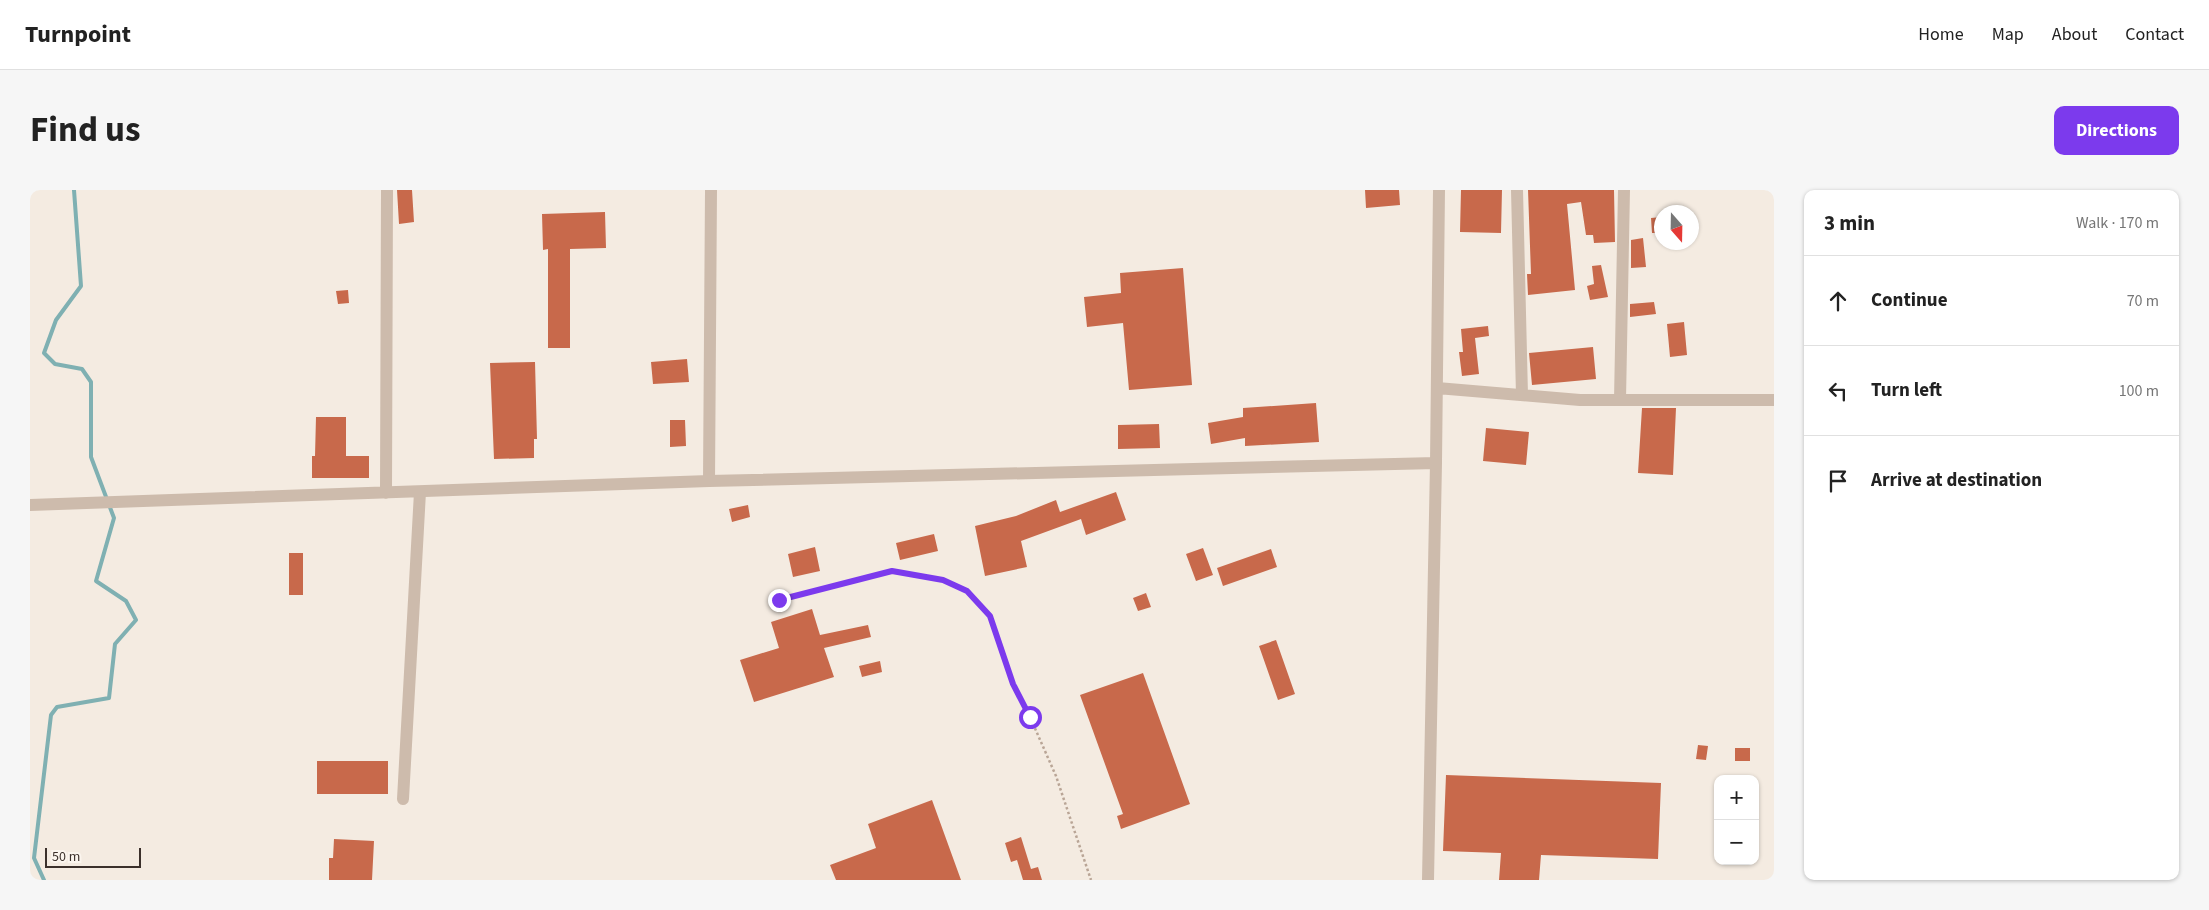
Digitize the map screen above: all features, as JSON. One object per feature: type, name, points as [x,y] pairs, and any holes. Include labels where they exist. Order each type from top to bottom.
[{"type":"street","points":[[386,494],[387,190]]},
{"type":"street","points":[[709,481],[711,190]]},
{"type":"street","points":[[1428,880],[1439,190]]},
{"type":"street","points":[[1517,190],[1522,395]]},
{"type":"street","points":[[1620,400],[1624,190]]},
{"type":"street","points":[[1437,388],[1580,400],[1774,400]]},
{"type":"street","points":[[30,506],[709,481],[1436,463]]},
{"type":"street","points":[[403,800],[420,492]]},
{"type":"path","points":[[779,600],[892,571],[943,580],[967,591],[990,616],[1013,684],[1056,776],[1091,880]]},
{"type":"building","points":[[397,190],[412,190],[414,222],[399,224]]},
{"type":"building","points":[[1365,190],[1399,190],[1400,205],[1366,208]]},
{"type":"building","points":[[1461,190],[1502,190],[1501,233],[1460,232]]},
{"type":"building","points":[[1528,190],[1614,190],[1615,242],[1594,243],[1593,235],[1586,235],[1581,202],[1567,204],[1575,290],[1528,295],[1527,274],[1531,274]]},
{"type":"building","points":[[605,212],[606,248],[570,249],[570,348],[548,348],[548,249],[543,250],[542,214]]},
{"type":"building","points":[[1651,218],[1654,218],[1654,233],[1652,233]]},
{"type":"building","points":[[1643,238],[1646,267],[1631,268],[1631,240]]},
{"type":"building","points":[[1601,265],[1608,297],[1590,300],[1587,286],[1594,284],[1592,266]]},
{"type":"building","points":[[1183,268],[1192,385],[1129,390],[1123,323],[1087,327],[1084,297],[1121,293],[1120,273]]},
{"type":"building","points":[[348,290],[349,303],[338,304],[336,291]]},
{"type":"building","points":[[1654,302],[1656,314],[1630,317],[1630,304]]},
{"type":"building","points":[[1684,322],[1687,355],[1670,357],[1667,324]]},
{"type":"building","points":[[1488,326],[1489,336],[1475,338],[1479,374],[1462,376],[1459,352],[1463,352],[1461,329]]},
{"type":"building","points":[[1593,347],[1596,379],[1532,385],[1529,353]]},
{"type":"building","points":[[687,359],[689,382],[653,384],[651,362]]},
{"type":"building","points":[[535,362],[537,439],[534,439],[534,458],[494,459],[490,363]]},
{"type":"building","points":[[1316,403],[1319,442],[1245,446],[1245,438],[1211,444],[1208,423],[1243,417],[1243,408]]},
{"type":"building","points":[[1642,408],[1676,408],[1673,475],[1638,473]]},
{"type":"building","points":[[316,417],[346,417],[346,456],[369,456],[369,478],[312,478],[312,456],[315,456]]},
{"type":"building","points":[[670,420],[685,420],[686,446],[670,447]]},
{"type":"building","points":[[1159,424],[1160,448],[1118,449],[1118,425]]},
{"type":"building","points":[[1486,428],[1529,432],[1526,465],[1483,461]]},
{"type":"building","points":[[1116,492],[1126,520],[1086,535],[1081,519],[1021,541],[1027,567],[985,576],[975,526],[1016,516],[1056,500],[1060,512]]},
{"type":"building","points":[[748,505],[750,517],[732,522],[729,509]]},
{"type":"building","points":[[934,534],[938,551],[900,560],[896,543]]},
{"type":"building","points":[[815,547],[820,571],[793,577],[788,554]]},
{"type":"building","points":[[1203,548],[1213,575],[1196,581],[1186,554]]},
{"type":"building","points":[[1271,549],[1277,567],[1223,586],[1217,568]]},
{"type":"building","points":[[289,553],[303,553],[303,595],[289,595]]},
{"type":"building","points":[[1146,593],[1151,607],[1138,611],[1133,598]]},
{"type":"building","points":[[812,609],[820,635],[868,625],[871,637],[824,648],[834,677],[754,702],[740,660],[779,648],[771,622]]},
{"type":"building","points":[[1276,640],[1295,694],[1278,700],[1259,646]]},
{"type":"building","points":[[880,661],[882,672],[862,677],[859,666]]},
{"type":"building","points":[[1143,673],[1190,804],[1121,829],[1117,816],[1123,814],[1080,695]]},
{"type":"building","points":[[1698,745],[1708,746],[1706,760],[1696,759]]},
{"type":"building","points":[[1735,748],[1750,748],[1750,761],[1735,761]]},
{"type":"building","points":[[317,761],[388,761],[388,794],[317,794]]},
{"type":"building","points":[[1446,775],[1661,783],[1658,859],[1541,855],[1539,880],[1499,880],[1501,853],[1443,851]]},
{"type":"building","points":[[932,800],[961,880],[836,880],[830,865],[876,848],[868,824]]},
{"type":"building","points":[[1021,837],[1031,869],[1038,867],[1042,880],[1023,880],[1017,860],[1011,862],[1005,843]]},
{"type":"building","points":[[334,839],[374,841],[372,880],[329,880],[329,858],[333,858]]},
{"type":"waterway","points":[[44,880],[34,858],[51,715],[57,707],[109,698],[115,644],[136,620],[126,601],[96,581],[114,518],[91,457],[91,382],[82,369],[55,364],[44,353],[56,320],[81,286],[74,190]]},
{"type":"route","points":[[779,600],[892,571],[943,580],[967,591],[990,616],[1013,684],[1030,717]]}]
